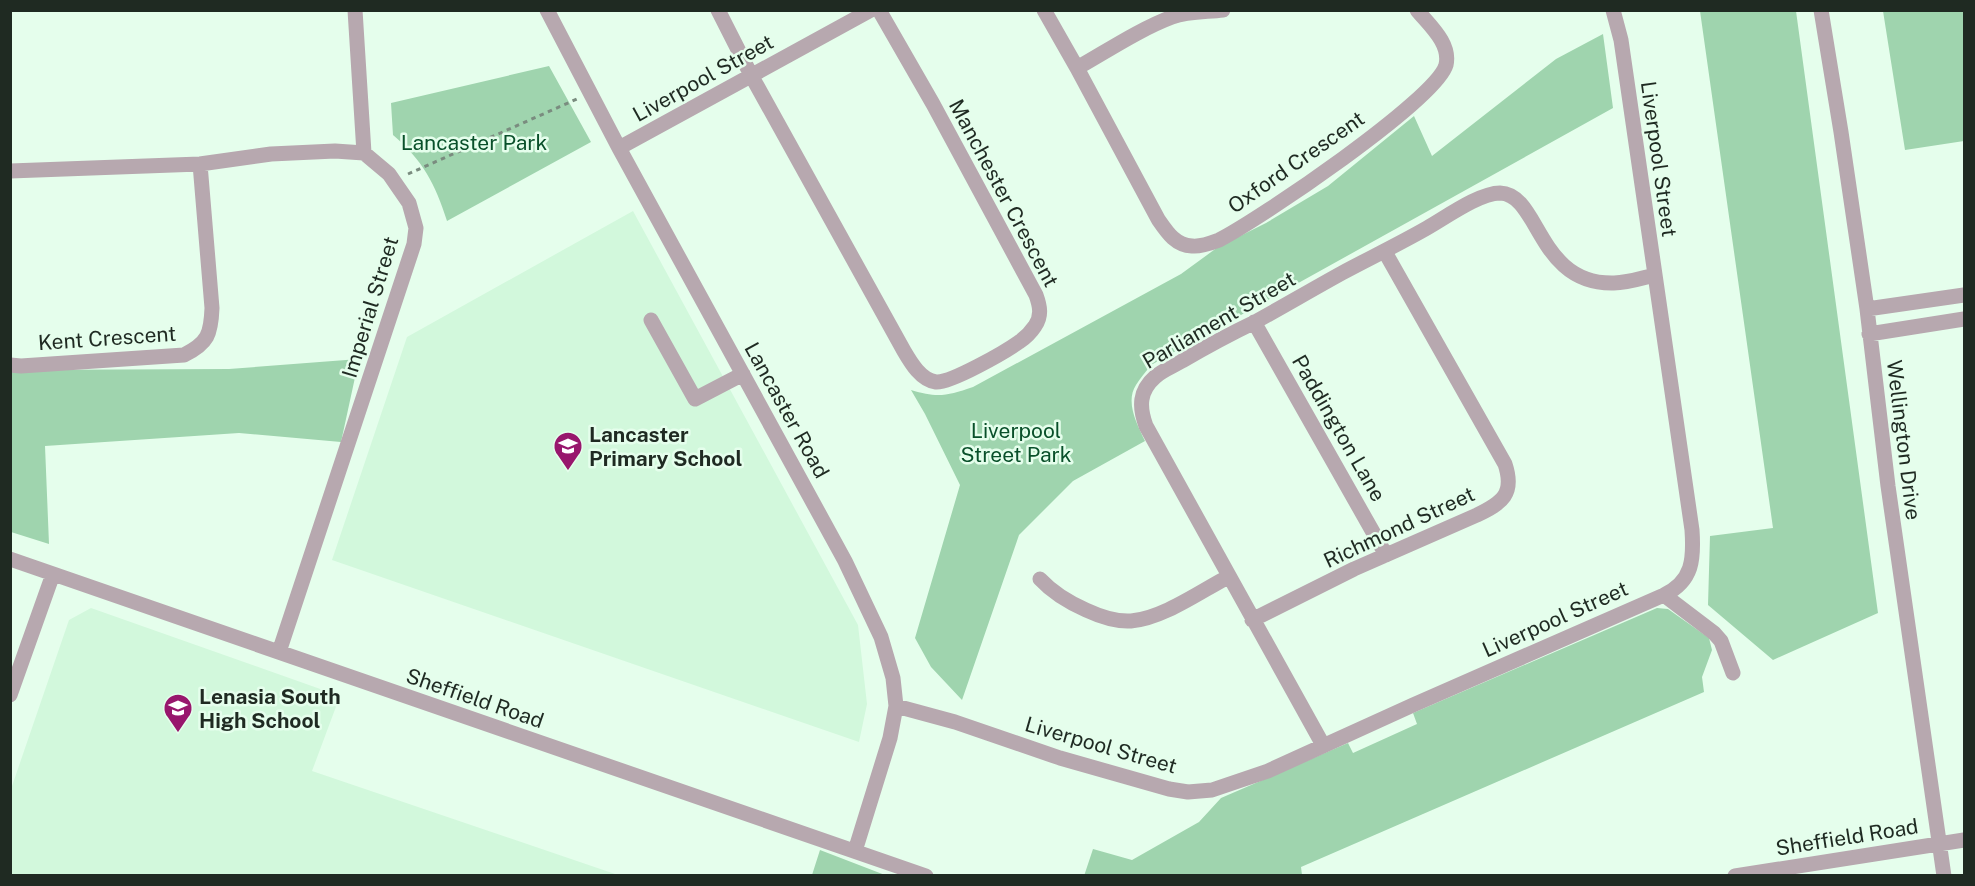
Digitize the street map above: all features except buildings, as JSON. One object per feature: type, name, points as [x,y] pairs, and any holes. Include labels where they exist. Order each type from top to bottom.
[{"type":"street","points":[[10,171],[200,164],[271,154],[364,153],[355,10]]},
{"type":"street","name":"Lancaster Road","points":[[547,10],[619,148],[874,618],[893,678],[896,706],[890,738],[855,851]]},
{"type":"street","points":[[718,10],[751,75]]},
{"type":"street","name":"Liverpool Street","points":[[619,148],[871,10]]},
{"type":"street","name":"Manchester Crescent","points":[[751,75],[912,363],[927,378],[935,382],[959,375],[1021,341],[1035,326],[1040,316],[1040,306],[948,132],[879,10]]},
{"type":"street","name":"Oxford Crescent","points":[[1044,10],[1165,229],[1173,239],[1181,244],[1192,246],[1217,240],[1246,225],[1304,188],[1400,114],[1426,91],[1442,73],[1446,64],[1446,53],[1436,32],[1417,10]]},
{"type":"street","points":[[1077,68],[1173,17],[1188,13],[1223,10]]},
{"type":"street","name":"Liverpool Street","points":[[896,706],[955,722],[1072,761],[1169,789],[1188,792],[1212,790],[1240,782],[1664,595],[1686,578],[1690,569],[1692,542],[1621,40],[1613,10]]},
{"type":"street","name":"Wellington Drive","points":[[1821,10],[1867,309],[1888,486],[1944,876]]},
{"type":"street","name":"Imperial Street","points":[[279,652],[414,244],[416,228],[409,202],[377,162],[364,153]]},
{"type":"street","name":"Kent Crescent","points":[[10,365],[184,354],[198,348],[207,338],[211,325],[212,308],[200,164]]},
{"type":"street","name":"Parliament Street","points":[[1323,746],[1307,713],[1252,620],[1146,426],[1140,411],[1141,398],[1147,386],[1156,376],[1221,338],[1492,194],[1502,193],[1512,196],[1529,214],[1554,257],[1574,274],[1594,281],[1616,283],[1654,275]]},
{"type":"street","name":"Richmond Street","points":[[1252,620],[1354,569],[1495,506],[1505,496],[1509,478],[1505,464],[1385,252]]},
{"type":"street","points":[[1867,309],[1965,295]]},
{"type":"street","points":[[1869,334],[1965,319]]},
{"type":"street","points":[[651,320],[695,399],[743,374]]},
{"type":"street","name":"Paddington Lane","points":[[1254,322],[1386,555]]},
{"type":"street","name":"Sheffield Road","points":[[10,559],[926,876]]},
{"type":"street","points":[[10,695],[53,574]]},
{"type":"street","points":[[1040,579],[1065,600],[1090,612],[1113,619],[1131,621],[1166,610],[1228,577]]},
{"type":"street","points":[[1664,595],[1714,633],[1720,641],[1733,673]]},
{"type":"street","name":"Sheffield Road","points":[[1735,876],[1965,840]]},
{"type":"path","points":[[393,180],[590,93]]},
{"type":"shaded area","name":"Lancaster Primary School","points":[[633,211],[858,625],[867,704],[859,742],[332,560],[407,337]]},
{"type":"shaded area","name":"Lenasia South High School","points":[[91,608],[340,696],[312,771],[618,875],[11,875],[11,789],[69,620]]},
{"type":"green space","points":[[1700,11],[1796,11],[1878,613],[1773,660],[1708,605],[1710,536],[1773,528]]},
{"type":"green space","points":[[1883,11],[1964,11],[1964,141],[1905,150]]},
{"type":"green space","name":"Liverpool Street Park","points":[[1603,34],[1613,108],[1151,365],[1136,385],[1132,399],[1133,413],[1145,441],[1073,481],[1019,535],[962,700],[931,667],[915,638],[960,485],[911,390],[942,395],[973,387],[1181,274],[1218,247],[1266,223],[1328,186],[1414,116],[1432,156],[1556,59]]},
{"type":"green space","name":"Lancaster Park","points":[[549,66],[591,142],[447,221],[438,195],[427,174],[412,154],[393,135],[391,103]]},
{"type":"green space","points":[[359,359],[341,442],[239,433],[45,446],[49,544],[11,532],[11,370],[229,369]]},
{"type":"green space","points":[[1657,608],[1668,609],[1709,638],[1712,650],[1702,677],[1704,692],[1301,867],[1302,875],[1084,876],[1093,849],[1132,860],[1199,822],[1221,798],[1348,743],[1353,753],[1417,724],[1413,713]]},
{"type":"green space","points":[[820,850],[885,875],[812,875]]},
{"type":"place","name":"Lancaster Primary School","points":[[568,472]]},
{"type":"place","name":"Lenasia South High School","points":[[178,734]]}]
